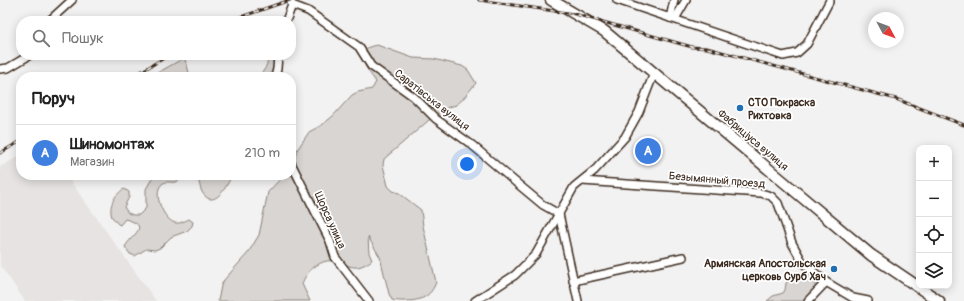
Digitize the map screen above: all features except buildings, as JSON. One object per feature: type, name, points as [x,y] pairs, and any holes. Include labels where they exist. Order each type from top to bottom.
[{"type":"main road","name":"Фабриціуса вулиця","points":[[551,0],[604,31],[871,255],[939,301]]},
{"type":"street","points":[[54,16],[72,0]]},
{"type":"street","points":[[618,0],[783,56],[797,53],[808,44],[830,0]]},
{"type":"street","points":[[672,18],[674,0]]},
{"type":"street","points":[[672,18],[686,0]]},
{"type":"street","points":[[287,16],[291,3]]},
{"type":"street","name":"Саратівська вулиця","points":[[291,3],[308,11],[359,47],[371,66],[414,98],[436,119],[472,145],[537,200],[559,214]]},
{"type":"street","points":[[0,69],[8,68],[22,60]]},
{"type":"street","points":[[276,72],[278,60]]},
{"type":"street","points":[[475,301],[515,275],[536,254],[574,187],[595,170],[624,137],[639,112],[654,73]]},
{"type":"street","name":"Щорса улица","points":[[296,173],[330,240],[335,256],[369,301]]},
{"type":"street","name":"Безымянный проезд","points":[[582,180],[761,193],[771,196],[778,203],[792,243],[803,263],[826,282],[853,298],[868,301]]},
{"type":"street","points":[[559,214],[578,301]]},
{"type":"street","points":[[573,281],[683,257]]},
{"type":"street","points":[[808,301],[826,282]]},
{"type":"shaded area","points":[[377,45],[413,58],[434,59],[462,66],[468,70],[476,83],[456,105],[436,114],[384,159],[383,165],[388,186],[421,210],[423,226],[436,282],[434,287],[428,295],[420,299],[410,301],[392,300],[389,294],[380,257],[368,237],[369,253],[372,260],[360,267],[349,266],[336,261],[325,262],[315,266],[307,274],[302,284],[310,301],[218,301],[221,286],[224,280],[248,253],[259,235],[268,192],[279,180],[296,180],[297,150],[309,132],[322,125],[333,116],[352,95],[372,89],[376,82],[365,66],[362,55],[369,47]]},
{"type":"shaded area","points":[[180,60],[185,60],[189,72],[159,72]]},
{"type":"shaded area","points":[[267,60],[275,60],[273,72],[262,72],[266,68]]},
{"type":"shaded area","points":[[16,158],[16,180],[69,180],[156,301],[25,301],[0,265],[0,167]]},
{"type":"shaded area","points":[[151,180],[180,180],[176,182],[166,182],[161,185],[158,194],[160,206],[167,217],[175,223],[189,219],[193,222],[192,226],[187,231],[171,237],[160,248],[155,250],[146,249],[135,256],[130,254],[125,247],[138,231],[139,228],[137,224],[125,219],[120,225],[118,224],[112,217],[111,209],[115,197],[124,189],[129,192],[129,197],[124,207],[128,213],[139,215],[146,208],[146,189]]},
{"type":"shaded area","points":[[198,180],[229,180],[224,190],[216,198],[211,199],[202,192]]},
{"type":"shaded area","points":[[797,272],[809,277],[816,288],[806,301],[767,301],[773,296],[783,293],[786,283]]},
{"type":"railway","points":[[244,16],[290,0]]},
{"type":"railway","points":[[479,0],[575,14],[692,47],[707,48],[896,99],[964,125]]},
{"type":"railway","points":[[140,72],[161,60]]},
{"type":"railway","points":[[0,153],[16,144]]},
{"type":"place","name":"СТО Покраска Рихтовка","points":[[740,108]]},
{"type":"place","name":"Шиномонтаж","points":[[648,151]]},
{"type":"place","name":"Армянская Апостольская церковь Сурб Хач","points":[[834,269]]}]
